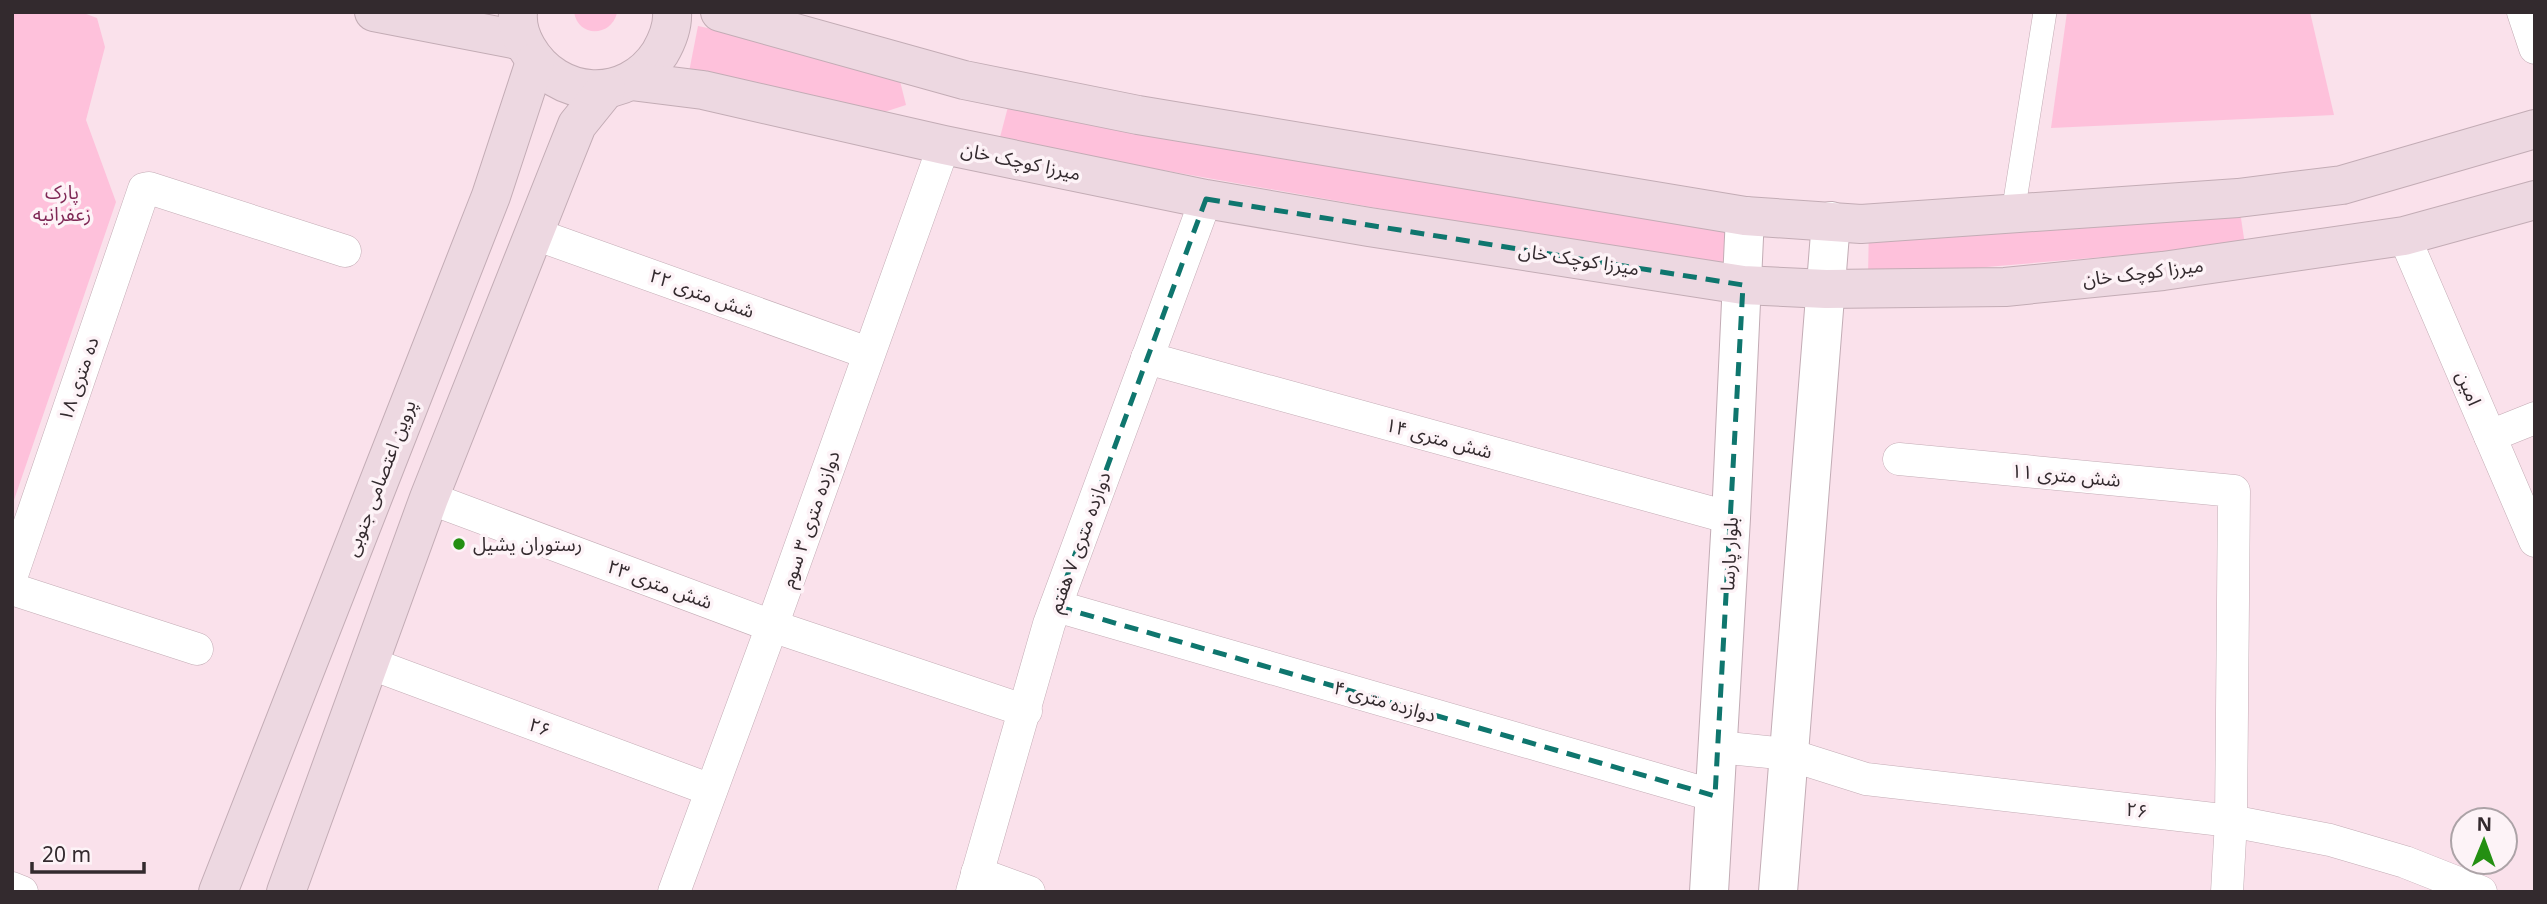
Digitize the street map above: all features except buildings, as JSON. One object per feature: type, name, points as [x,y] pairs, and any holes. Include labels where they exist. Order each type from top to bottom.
[{"type":"main road","points":[[374,12],[525,38]]},
{"type":"main road","points":[[286,892],[429,498],[577,125],[618,85],[652,65],[666,43],[672,19],[671,12]]},
{"type":"main road","points":[[720,12],[964,80],[1138,115],[1745,216],[1831,222],[1869,223],[2244,197],[2342,185],[2535,129]]},
{"type":"main road","name":"میرزا کوچک خان","points":[[525,38],[555,79],[580,88],[618,85],[703,90],[944,145],[1206,199],[1743,285],[1826,289],[2005,287],[2163,271],[2404,236],[2535,200]]},
{"type":"main road","name":"پروین اعتصامی جنوبی","points":[[218,892],[491,196],[525,38]]},
{"type":"main road","points":[[2342,185],[2358,243]]},
{"type":"main road","points":[[2244,197],[2253,258]]},
{"type":"street","points":[[2013,213],[2045,12]]},
{"type":"street","points":[[2523,12],[2535,48]]},
{"type":"street","name":"دوازده متری ۳ سوم","points":[[674,892],[944,145]]},
{"type":"street","name":"ده متری ۱۸","points":[[12,575],[144,189],[149,188],[345,251]]},
{"type":"street","name":"دوازده متری ۷ هفتم","points":[[975,882],[1056,606],[1206,199]]},
{"type":"street","name":"بلوار پارسا","points":[[1709,892],[1745,216]]},
{"type":"street","points":[[1778,892],[1831,222]]},
{"type":"street","name":"شش متری ۲۲","points":[[535,234],[868,353]]},
{"type":"street","name":"امین","points":[[2404,236],[2535,541]]},
{"type":"street","name":"شش متری ۱۴","points":[[1147,358],[1731,518]]},
{"type":"street","points":[[2490,436],[2535,418]]},
{"type":"street","name":"شش متری ۱۱","points":[[1899,459],[2234,491],[2231,821]]},
{"type":"street","name":"شش متری ۲۳","points":[[429,498],[772,626],[1026,711]]},
{"type":"street","points":[[12,589],[197,649]]},
{"type":"street","name":"دوازده متری ۴","points":[[1056,606],[1715,796]]},
{"type":"street","name":"۲۶","points":[[369,663],[711,790]]},
{"type":"street","name":"۲۶","points":[[1717,747],[1787,754],[1866,779],[2231,821],[2330,841],[2392,858],[2481,892]]},
{"type":"street","points":[[2227,892],[2231,821]]},
{"type":"street","points":[[975,882],[1029,892]]},
{"type":"street","points":[[12,888],[22,892]]},
{"type":"highlighted area","points":[[1206,199],[1743,285],[1715,796],[1056,606]]},
{"type":"green space","name":"پارک زعفرانیه","points":[[12,12],[81,12],[97,18],[105,47],[86,120],[116,202],[12,506]]},
{"type":"green space","points":[[574,12],[617,13],[608,27],[595,31],[582,26]]},
{"type":"green space","points":[[2067,12],[2310,12],[2334,115],[2051,128]]},
{"type":"green space","points":[[698,26],[881,64],[898,73],[906,105],[872,116],[688,77]]},
{"type":"green space","points":[[1009,103],[1731,214],[1732,271],[999,141]]},
{"type":"green space","points":[[2238,198],[2245,245],[1868,277],[1869,223]]},
{"type":"place","name":"رستوران یشیل","points":[[459,544]]}]
